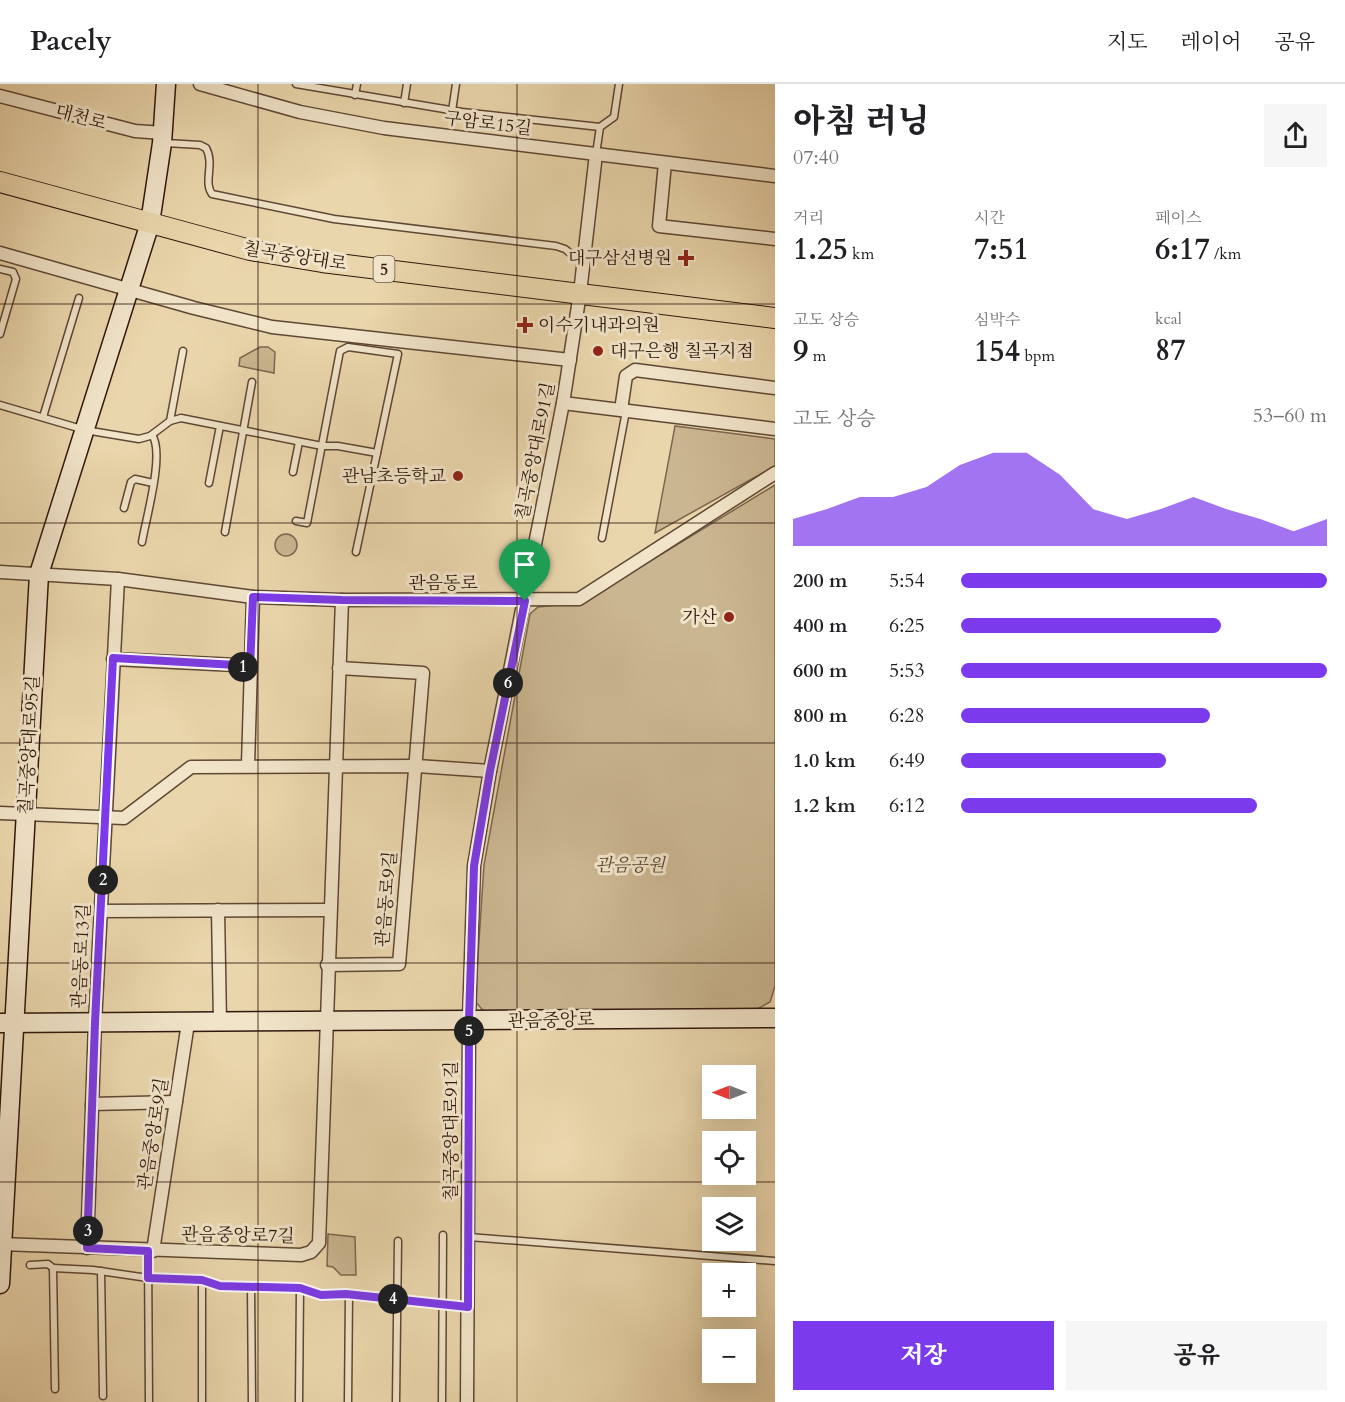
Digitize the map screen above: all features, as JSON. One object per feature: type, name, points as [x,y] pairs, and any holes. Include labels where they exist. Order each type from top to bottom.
[{"type":"main road","points":[[150,223],[162,138],[166,84]]},
{"type":"main road","name":"칠곡중앙대로","points":[[0,182],[250,250],[322,262],[775,318]]},
{"type":"main road","name":"칠곡중앙대로95길","points":[[0,1284],[8,1024],[25,814],[39,574],[150,223]]},
{"type":"main road","name":"관음중앙로","points":[[8,1024],[775,1018]]},
{"type":"street","name":"구암로15길","points":[[200,84],[300,112],[384,128],[775,176]]},
{"type":"street","name":"대천로","points":[[0,96],[162,138]]},
{"type":"street","name":"칠곡중앙대로91길","points":[[467,1402],[469,1020],[474,866],[490,771],[563,403],[584,264],[596,154]]},
{"type":"street","points":[[665,163],[658,226],[775,239]]},
{"type":"street","points":[[0,253],[194,308],[272,327],[570,360]]},
{"type":"street","points":[[624,411],[626,376],[634,370],[775,388]]},
{"type":"street","points":[[563,403],[775,429]]},
{"type":"street","name":"관음동로","points":[[0,572],[117,579],[253,597],[342,600],[579,599],[775,473]]},
{"type":"street","name":"관음동로13길","points":[[92,1104],[117,579]]},
{"type":"street","points":[[248,765],[253,597]]},
{"type":"street","points":[[326,1022],[342,600]]},
{"type":"street","points":[[113,658],[236,665],[250,669]]},
{"type":"street","name":"관음동로9길","points":[[327,965],[399,964],[423,673],[339,668]]},
{"type":"street","points":[[0,813],[124,818],[191,767],[417,766],[490,771]]},
{"type":"street","points":[[218,910],[220,1022]]},
{"type":"street","points":[[101,911],[330,910]]},
{"type":"street","name":"관음중앙로7길","points":[[1,1244],[301,1255],[311,1252],[319,1243],[326,1022]]},
{"type":"street","name":"관음중앙로9길","points":[[151,1251],[188,1023]]},
{"type":"street","points":[[87,1248],[92,1104],[176,1102]]},
{"type":"lane","points":[[296,84],[452,111],[600,127],[614,117],[619,84]]},
{"type":"lane","points":[[356,95],[357,84]]},
{"type":"lane","points":[[404,103],[407,84]]},
{"type":"lane","points":[[452,111],[456,84]]},
{"type":"lane","points":[[596,154],[600,127]]},
{"type":"lane","points":[[162,138],[206,148],[211,162],[208,187],[212,194],[334,219],[556,246],[565,249],[584,264]]},
{"type":"lane","points":[[0,269],[13,272],[16,279],[0,334]]},
{"type":"lane","points":[[43,417],[79,298]]},
{"type":"lane","points":[[296,521],[308,523],[340,351],[348,347],[398,354],[356,552]]},
{"type":"lane","points":[[170,421],[183,351]]},
{"type":"lane","points":[[225,532],[252,382]]},
{"type":"lane","points":[[0,405],[85,430],[139,439],[152,435],[170,421],[181,418],[299,442],[377,453]]},
{"type":"lane","points":[[602,538],[624,411]]},
{"type":"lane","points":[[209,483],[220,426]]},
{"type":"lane","points":[[142,542],[157,451],[156,441],[152,435]]},
{"type":"lane","points":[[293,472],[299,442]]},
{"type":"lane","points":[[124,508],[131,482],[135,480],[153,483]]},
{"type":"lane","points":[[442,1402],[443,1235]]},
{"type":"lane","points":[[469,1237],[775,1261]]},
{"type":"lane","points":[[396,1402],[398,1241]]},
{"type":"lane","points":[[149,1402],[148,1278],[151,1251]]},
{"type":"lane","points":[[30,1265],[48,1264],[53,1268],[101,1271],[148,1278],[202,1280],[220,1286],[300,1288],[321,1295],[349,1294],[468,1307]]},
{"type":"lane","points":[[53,1268],[55,1389]]},
{"type":"lane","points":[[101,1271],[103,1396]]},
{"type":"lane","points":[[202,1280],[202,1402]]},
{"type":"lane","points":[[251,1287],[252,1402]]},
{"type":"lane","points":[[299,1402],[300,1288]]},
{"type":"lane","points":[[348,1402],[349,1294]]},
{"type":"green space","points":[[260,347],[268,347],[275,352],[274,373],[239,366],[240,358]]},
{"type":"green space","points":[[675,426],[775,439],[775,466],[655,533]]},
{"type":"green space","name":"관음공원","points":[[775,485],[775,986],[770,1002],[757,1009],[485,1013],[475,1001],[484,865],[530,614],[538,607],[583,602]]},
{"type":"green space","points":[[282,534],[290,534],[297,541],[297,549],[290,556],[282,556],[275,549],[275,541]]},
{"type":"green space","points":[[328,1234],[355,1237],[356,1275],[341,1275],[333,1267],[327,1266]]},
{"type":"place","name":"대구삼선병원","points":[[686,258]]},
{"type":"place","name":"이수기내과의원","points":[[525,325]]},
{"type":"place","name":"대구은행 칠곡지점","points":[[598,351]]},
{"type":"place","name":"관남초등학교","points":[[458,476]]},
{"type":"place","name":"가산","points":[[729,617]]},
{"type":"route","points":[[253,597],[525,601],[490,771],[474,866],[469,1020],[468,1307],[346,1294],[321,1295],[300,1288],[220,1286],[202,1280],[148,1278],[148,1251],[87,1248],[95,1023],[113,658],[236,665],[250,669],[253,597]]}]
